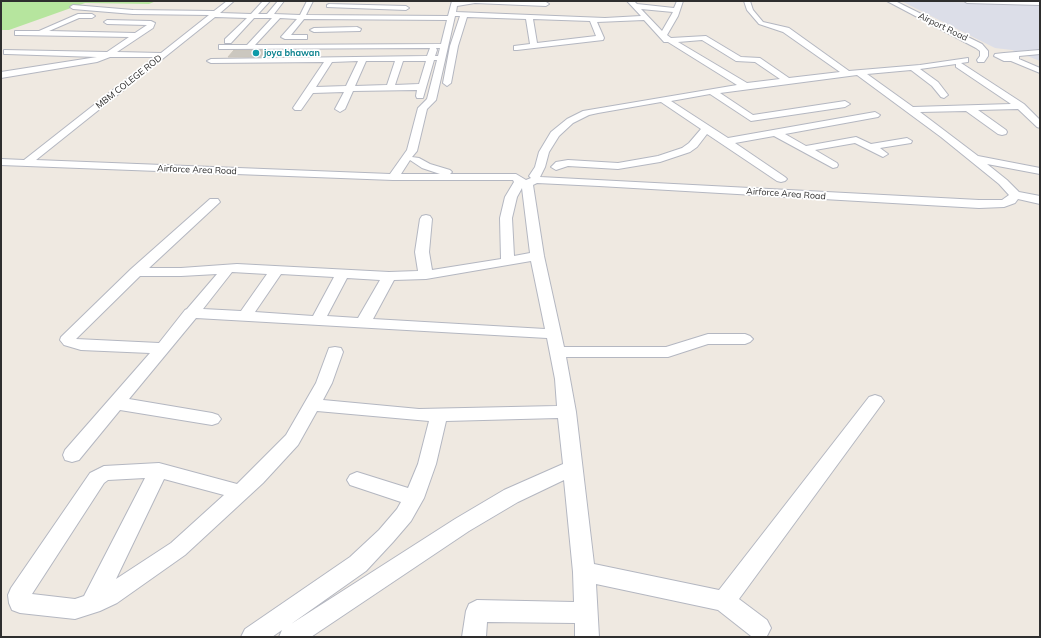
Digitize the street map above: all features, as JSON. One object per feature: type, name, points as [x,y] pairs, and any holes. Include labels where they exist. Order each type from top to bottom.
[{"type":"street","name":"MBM COLEGE ROD","points":[[26,163],[231,1]]},
{"type":"street","points":[[228,41],[267,1]]},
{"type":"street","points":[[269,16],[280,1]]},
{"type":"street","points":[[73,8],[133,12],[362,18],[449,12],[464,2],[497,1],[546,4]]},
{"type":"street","points":[[665,38],[680,1]]},
{"type":"street","points":[[747,1],[750,10],[761,23],[786,30],[848,74]]},
{"type":"street","name":"Airport Road","points":[[883,1],[965,42],[974,52]]},
{"type":"street","name":"Airport Road","points":[[890,1],[974,42],[984,51],[980,61]]},
{"type":"street","points":[[967,1],[1040,3]]},
{"type":"street","points":[[265,47],[280,38],[302,17],[310,6],[331,3],[412,7],[409,12],[449,12],[464,15],[592,19],[646,18]]},
{"type":"street","points":[[162,12],[173,4]]},
{"type":"street","points":[[632,4],[677,10]]},
{"type":"street","points":[[632,4],[665,38],[745,86]]},
{"type":"street","points":[[260,8],[287,8]]},
{"type":"street","points":[[76,35],[133,12]]},
{"type":"street","points":[[418,177],[414,155],[423,108],[431,100],[442,58],[449,12]]},
{"type":"street","points":[[447,83],[454,46],[464,15]]},
{"type":"street","points":[[37,38],[78,16],[117,18]]},
{"type":"street","points":[[249,47],[278,16]]},
{"type":"street","points":[[529,17],[534,45]]},
{"type":"street","points":[[348,47],[362,18]]},
{"type":"street","points":[[517,48],[600,38],[592,19]]},
{"type":"street","points":[[1,75],[91,62],[108,54],[137,35],[151,23],[101,25]]},
{"type":"street","points":[[314,30],[357,29]]},
{"type":"street","points":[[18,33],[37,38],[76,35],[137,35]]},
{"type":"street","points":[[37,38],[48,36]]},
{"type":"street","points":[[280,38],[353,36]]},
{"type":"street","points":[[383,46],[387,37]]},
{"type":"street","points":[[665,38],[703,38],[739,59],[757,60],[788,81]]},
{"type":"street","points":[[222,47],[348,47],[435,42],[454,46]]},
{"type":"street","points":[[423,108],[420,105],[419,98],[435,42]]},
{"type":"street","points":[[19,73],[74,44]]},
{"type":"street","points":[[1,45],[23,46],[4,54]]},
{"type":"street","points":[[1009,58],[1040,52]]},
{"type":"street","points":[[4,54],[164,55]]},
{"type":"street","points":[[508,262],[506,218],[511,196],[540,167],[542,156],[556,134],[576,118],[598,110],[745,86],[859,72],[1040,56]]},
{"type":"street","points":[[340,109],[364,58]]},
{"type":"street","points":[[390,88],[400,58]]},
{"type":"street","points":[[211,61],[442,58]]},
{"type":"street","points":[[1009,58],[1040,71]]},
{"type":"street","points":[[298,108],[330,59]]},
{"type":"street","points":[[962,63],[1022,108],[1036,115],[1040,125]]},
{"type":"street","points":[[916,68],[935,84],[944,95]]},
{"type":"street","points":[[859,72],[975,159],[1003,182],[1013,191],[1015,195],[1040,200]]},
{"type":"street","points":[[309,90],[423,87]]},
{"type":"street","points":[[711,91],[751,118],[845,104]]},
{"type":"street","points":[[662,99],[781,179]]},
{"type":"street","points":[[910,110],[967,107],[1022,108]]},
{"type":"street","points":[[967,107],[1002,132]]},
{"type":"street","points":[[725,142],[875,115]]},
{"type":"street","points":[[556,167],[560,164],[568,163],[618,166],[660,159],[686,150],[693,145],[706,129]]},
{"type":"street","points":[[776,133],[833,165]]},
{"type":"street","points":[[805,149],[856,140],[883,154]]},
{"type":"street","points":[[870,147],[908,141]]},
{"type":"street","points":[[361,176],[380,170],[414,155]]},
{"type":"street","points":[[414,155],[436,170],[464,177]]},
{"type":"street","points":[[975,159],[998,162],[1040,171]]},
{"type":"street","points":[[393,177],[404,160]]},
{"type":"street","name":"Airforce Area Road","points":[[1,162],[361,176],[527,179],[979,204],[1004,202],[1011,200],[1015,195]]},
{"type":"street","points":[[527,179],[537,256],[563,379],[584,572],[587,637]]},
{"type":"street","points":[[163,348],[81,345],[68,340],[136,272],[214,202]]},
{"type":"street","points":[[426,219],[422,252],[426,275]]},
{"type":"street","points":[[136,272],[181,272],[228,269],[389,276],[426,275],[537,256]]},
{"type":"street","points":[[72,455],[228,269]]},
{"type":"street","points":[[245,316],[277,270]]},
{"type":"street","points":[[318,320],[343,273]]},
{"type":"street","points":[[363,323],[389,276]]},
{"type":"street","points":[[190,313],[459,330],[554,334]]},
{"type":"street","points":[[557,352],[668,352],[708,339],[745,339]]},
{"type":"street","points":[[240,492],[159,470],[104,473],[97,478],[19,595],[20,603],[74,609],[92,604],[109,596],[178,549],[256,478],[292,440],[324,383],[335,352]]},
{"type":"street","points":[[724,601],[875,401]]},
{"type":"street","points":[[116,403],[212,419]]},
{"type":"street","points":[[312,405],[418,415],[567,412]]},
{"type":"street","points":[[253,637],[358,564],[395,526],[404,515],[414,498],[428,464],[439,415]]},
{"type":"street","points":[[291,637],[498,503],[573,468]]},
{"type":"street","points":[[92,604],[159,470]]},
{"type":"street","points":[[357,480],[414,498]]},
{"type":"street","points":[[584,572],[724,601],[759,628]]},
{"type":"street","points":[[474,637],[477,611],[586,613]]},
{"type":"shaded area","points":[[901,1],[1040,4],[1040,61],[1012,50],[995,48]]},
{"type":"green space","points":[[1,1],[156,1],[149,4],[85,3],[9,30],[1,30]]},
{"type":"building","name":"joya bhawan","points":[[234,50],[283,50],[278,57],[228,57]]},
{"type":"place","name":"joya bhawan","points":[[256,53]]}]
